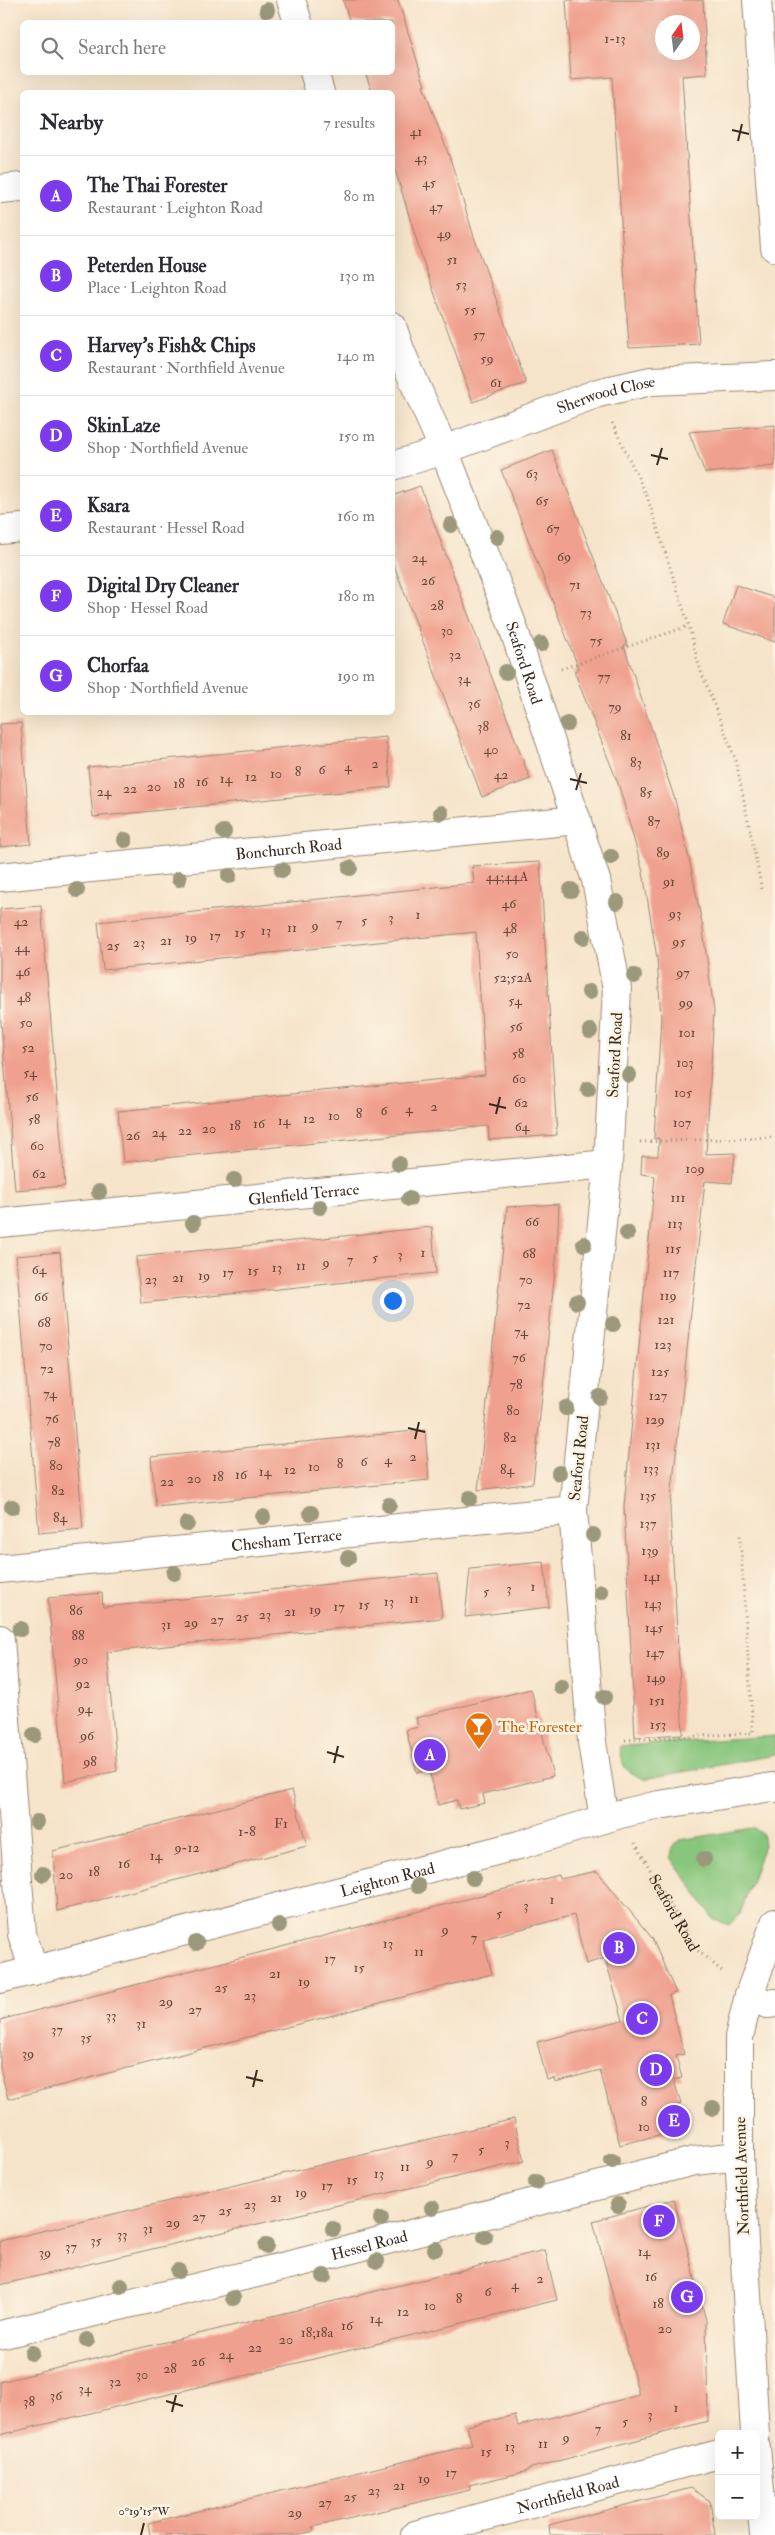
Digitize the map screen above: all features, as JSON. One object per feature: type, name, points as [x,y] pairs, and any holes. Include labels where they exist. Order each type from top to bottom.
[{"type":"street","points":[[291,0],[297,20]]},
{"type":"street","points":[[756,0],[775,248]]},
{"type":"street","points":[[315,75],[319,90]]},
{"type":"street","points":[[0,189],[20,187]]},
{"type":"street","name":"Seaford Road","points":[[395,335],[444,450],[512,624],[596,880],[617,989],[608,1164],[573,1510],[592,1742],[612,1816]]},
{"type":"street","name":"Sherwood Close","points":[[395,465],[444,450],[598,393],[651,381],[775,376]]},
{"type":"street","points":[[0,530],[20,528]]},
{"type":"street","name":"Bonchurch Road","points":[[0,877],[577,820]]},
{"type":"street","name":"Glenfield Terrace","points":[[0,1223],[608,1164]]},
{"type":"street","name":"Chesham Terrace","points":[[0,1569],[573,1510]]},
{"type":"street","points":[[0,1638],[22,1934],[34,1971]]},
{"type":"street","name":"Leighton Road","points":[[0,1979],[519,1846],[612,1816],[659,1805],[775,1788]]},
{"type":"street","name":"Northfield Avenue","points":[[755,2430],[739,2156],[739,2037],[749,1995],[775,1923]]},
{"type":"street","points":[[749,1995],[767,2004],[775,2003]]},
{"type":"street","name":"Hessel Road","points":[[0,2335],[311,2259],[694,2161],[739,2156]]},
{"type":"street","name":"Northfield Road","points":[[415,2535],[715,2455]]},
{"type":"street","points":[[759,2475],[764,2535]]},
{"type":"path","points":[[598,393],[647,496],[689,626],[699,666],[736,762],[762,890]]},
{"type":"path","points":[[558,670],[689,626]]},
{"type":"path","points":[[637,1142],[775,1137]]},
{"type":"path","points":[[624,1740],[754,1733],[740,1535]]},
{"type":"path","name":"Seaford Road","points":[[612,1816],[695,1948],[749,1995]]},
{"type":"green space","points":[[775,1736],[775,1755],[644,1779],[632,1774],[625,1768],[620,1746]]},
{"type":"green space","points":[[753,1828],[762,1833],[764,1845],[740,1914],[729,1925],[714,1920],[671,1857],[673,1848],[680,1840]]},
{"type":"building","points":[[343,0],[398,0],[425,86],[423,86],[451,161],[474,237],[526,383],[473,402],[423,261],[395,170],[395,90],[371,90],[366,75],[395,75],[395,20],[349,20]]},
{"type":"building","points":[[566,0],[703,0],[707,74],[682,76],[699,344],[629,348],[612,77],[571,80]]},
{"type":"building","points":[[775,425],[775,466],[705,473],[689,432]]},
{"type":"building","points":[[552,450],[627,644],[624,646],[675,800],[702,923],[714,1011],[706,1154],[735,1153],[732,1183],[705,1181],[670,1509],[683,1734],[635,1737],[624,1506],[655,1176],[641,1174],[642,1156],[658,1156],[659,1138],[654,1139],[661,1018],[657,958],[643,872],[619,786],[574,671],[579,669],[501,470]]},
{"type":"building","points":[[420,486],[530,779],[482,797],[395,568],[395,495]]},
{"type":"building","points":[[736,585],[775,598],[775,642],[723,624]]},
{"type":"building","points":[[21,723],[31,844],[0,847],[0,724]]},
{"type":"building","points":[[386,737],[391,787],[93,817],[88,767]]},
{"type":"building","points":[[540,862],[557,1135],[489,1140],[488,1126],[123,1162],[118,1111],[485,1075],[476,932],[103,970],[98,922],[474,883],[472,866]]},
{"type":"building","points":[[41,906],[65,1186],[15,1190],[0,1011],[0,909]]},
{"type":"building","points":[[559,1204],[557,1251],[533,1483],[478,1490],[507,1207]]},
{"type":"building","points":[[432,1227],[436,1273],[141,1303],[136,1257]]},
{"type":"building","points":[[60,1252],[83,1529],[39,1533],[16,1256]]},
{"type":"building","points":[[425,1430],[429,1480],[156,1507],[151,1457]]},
{"type":"building","points":[[544,1562],[549,1607],[465,1617],[470,1569]]},
{"type":"building","points":[[438,1573],[442,1618],[107,1652],[117,1771],[65,1782],[48,1598],[102,1593],[103,1607]]},
{"type":"building","name":"The Forester","points":[[531,1689],[553,1776],[483,1794],[485,1803],[459,1809],[457,1800],[438,1805],[429,1770],[417,1773],[406,1730],[418,1727],[416,1718]]},
{"type":"building","points":[[292,1790],[307,1846],[57,1911],[53,1851]]},
{"type":"building","points":[[597,1871],[652,1938],[676,1993],[669,1995],[684,2054],[676,2056],[682,2078],[674,2080],[681,2104],[675,2106],[682,2129],[620,2145],[600,2070],[555,2082],[554,2078],[547,2080],[537,2042],[623,2020],[605,1958],[586,1964],[574,1915],[483,1939],[492,1974],[8,2099],[0,2067],[0,2020],[559,1875],[560,1879]]},
{"type":"building","points":[[514,2119],[524,2161],[0,2285],[0,2241]]},
{"type":"building","points":[[674,2199],[706,2320],[708,2421],[528,2469],[528,2471],[469,2485],[470,2490],[313,2527],[314,2531],[296,2535],[150,2535],[148,2523],[472,2445],[467,2426],[515,2415],[518,2426],[639,2395],[593,2221]]},
{"type":"building","points":[[545,2250],[557,2300],[0,2435],[0,2382]]},
{"type":"building","points":[[691,2488],[710,2501],[715,2535],[550,2535],[549,2525]]},
{"type":"place","name":"The Forester","points":[[479,1750]]},
{"type":"place","name":"The Thai Forester","points":[[430,1755]]},
{"type":"place","name":"Peterden House","points":[[619,1948]]},
{"type":"place","name":"Harvey's Fish& Chips","points":[[642,2019]]},
{"type":"place","name":"SkinLaze","points":[[656,2070]]},
{"type":"place","name":"Ksara","points":[[674,2121]]},
{"type":"place","name":"Digital Dry Cleaner","points":[[659,2221]]},
{"type":"place","name":"Chorfaa","points":[[687,2297]]}]
